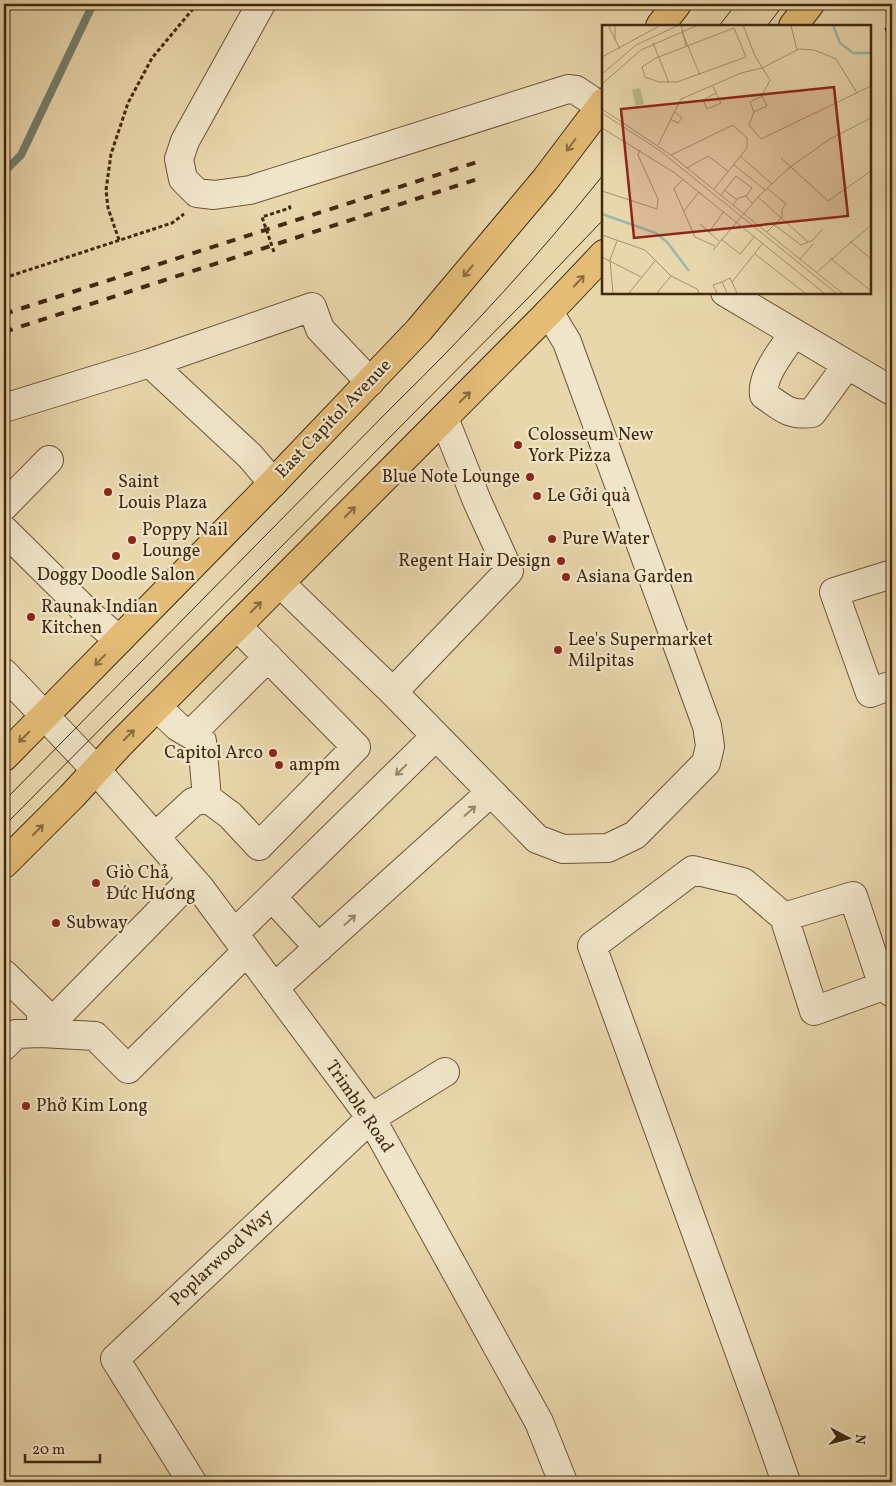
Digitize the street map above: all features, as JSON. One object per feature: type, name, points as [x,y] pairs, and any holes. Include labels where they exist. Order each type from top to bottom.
[{"type":"main road","points":[[661,25],[677,4]]},
{"type":"main road","points":[[794,25],[810,4]]},
{"type":"main road","name":"East Capitol Avenue","points":[[4,758],[273,483],[419,330],[539,187],[602,104]]},
{"type":"main road","points":[[4,864],[602,256]]},
{"type":"street","points":[[260,4],[185,141],[179,159],[183,179],[197,193],[214,195],[250,190],[568,88],[576,90],[602,104]]},
{"type":"street","points":[[728,294],[892,391]]},
{"type":"street","points":[[4,408],[150,363],[312,307],[320,329],[370,382]]},
{"type":"street","points":[[280,583],[393,692],[537,839],[563,849],[608,848],[635,835],[706,764],[710,746],[707,726],[567,342],[549,312]]},
{"type":"street","points":[[793,334],[766,378],[763,387],[764,395],[791,413],[800,415],[812,413],[847,365]]},
{"type":"street","points":[[150,363],[250,456],[273,483]]},
{"type":"street","points":[[393,692],[509,570],[477,501],[444,418]]},
{"type":"street","points":[[4,506],[49,460]]},
{"type":"street","points":[[4,530],[91,616],[119,640]]},
{"type":"street","points":[[892,574],[834,592],[870,693],[892,686]]},
{"type":"street","points":[[157,707],[178,726],[202,741],[207,798],[230,815],[259,846],[356,747],[237,626]]},
{"type":"street","points":[[191,734],[268,657]]},
{"type":"street","name":"Trimble Road","points":[[4,672],[44,717],[96,770],[192,879],[371,1118],[540,1422],[563,1482]]},
{"type":"street","points":[[4,1046],[16,1034],[41,1033],[95,1036],[128,1070],[240,942],[272,897],[436,736]]},
{"type":"street","points":[[274,988],[491,792]]},
{"type":"street","points":[[155,837],[193,802],[207,798]]},
{"type":"street","points":[[784,917],[853,896],[888,990],[814,1011],[784,917],[743,882],[693,870],[592,946],[786,1482]]},
{"type":"street","points":[[41,1033],[192,879]]},
{"type":"street","points":[[272,897],[318,948]]},
{"type":"street","points":[[4,974],[41,1010],[41,1033]]},
{"type":"street","name":"Poplarwood Way","points":[[192,1482],[116,1359],[371,1118],[445,1072]]},
{"type":"path","points":[[119,240],[108,208],[106,190],[111,154],[128,103],[152,58],[197,4]]},
{"type":"path","points":[[4,278],[172,223],[190,207],[197,193]]},
{"type":"path","points":[[274,252],[262,217],[288,209]]},
{"type":"waterway","points":[[4,172],[21,155],[93,4]]},
{"type":"tram line","points":[[720,25],[736,4]]},
{"type":"tram line","points":[[768,25],[784,4]]},
{"type":"tram line","points":[[4,801],[450,349],[529,263],[602,176]]},
{"type":"tram line","points":[[4,826],[602,221]]},
{"type":"railway","points":[[885,30],[892,27]]},
{"type":"railway","points":[[4,314],[477,162]]},
{"type":"railway","points":[[4,332],[481,178]]},
{"type":"place","name":"Colosseum New York Pizza","points":[[518,445]]},
{"type":"place","name":"Blue Note Lounge","points":[[530,477]]},
{"type":"place","name":"Saint Louis Plaza","points":[[108,492]]},
{"type":"place","name":"Le Gởi quà","points":[[537,496]]},
{"type":"place","name":"Pure Water","points":[[552,539]]},
{"type":"place","name":"Poppy Nail Lounge","points":[[132,540]]},
{"type":"place","name":"Doggy Doodle Salon","points":[[116,556]]},
{"type":"place","name":"Regent Hair Design","points":[[561,561]]},
{"type":"place","name":"Asiana Garden","points":[[566,577]]},
{"type":"place","name":"Raunak Indian Kitchen","points":[[31,617]]},
{"type":"place","name":"Lee's Supermarket Milpitas","points":[[558,650]]},
{"type":"place","name":"Capitol Arco","points":[[273,753]]},
{"type":"place","name":"ampm","points":[[279,765]]},
{"type":"place","name":"Giò Chả Đức Hương","points":[[96,883]]},
{"type":"place","name":"Subway","points":[[56,923]]},
{"type":"place","name":"Phở Kim Long","points":[[26,1106]]}]
